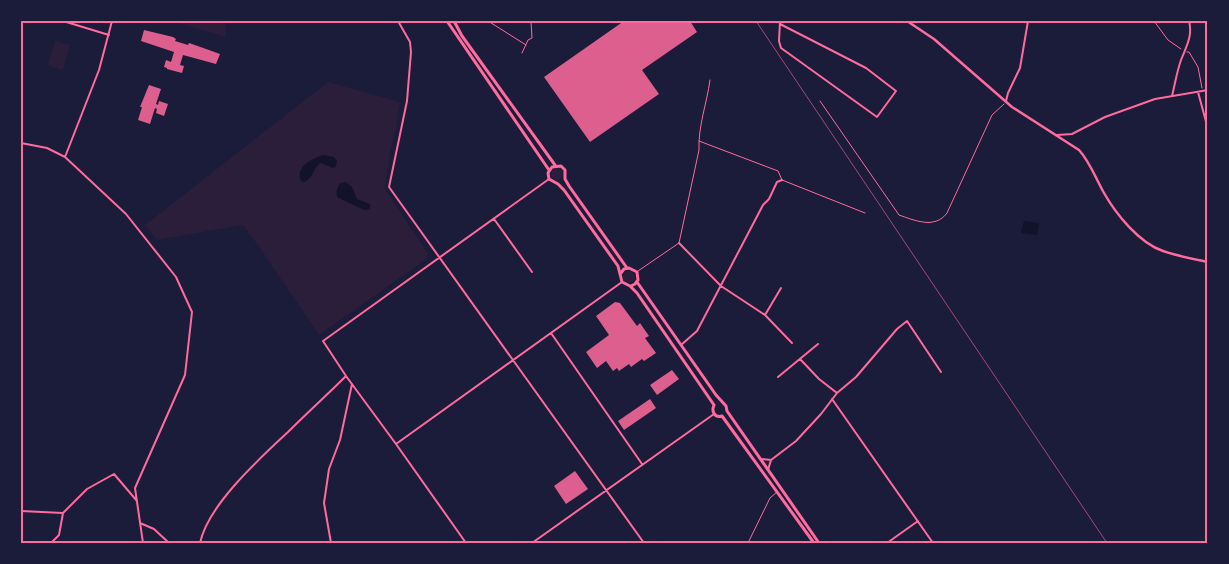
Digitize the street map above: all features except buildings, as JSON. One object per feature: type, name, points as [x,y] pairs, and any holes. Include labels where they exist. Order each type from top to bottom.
[{"type":"main road","points":[[447,21],[549,170],[549,179],[564,190],[612,256],[621,273],[622,282],[630,286],[642,300],[714,405]]},
{"type":"main road","points":[[454,21],[462,36],[554,166]]},
{"type":"main road","points":[[549,170],[554,166],[561,166],[565,170],[569,186],[626,268]]},
{"type":"main road","points":[[558,184],[566,179]]},
{"type":"main road","points":[[621,273],[626,268],[632,268],[637,272],[639,277],[637,282],[630,286]]},
{"type":"main road","points":[[637,282],[722,403],[726,406],[727,411],[819,543]]},
{"type":"main road","points":[[714,405],[722,403]]},
{"type":"main road","points":[[714,405],[712,410],[716,416],[722,416],[727,411]]},
{"type":"main road","points":[[722,416],[814,543]]},
{"type":"street","points":[[63,21],[109,35]]},
{"type":"street","points":[[65,157],[99,70],[112,21]]},
{"type":"street","points":[[398,21],[410,42],[411,52],[407,101],[389,187],[644,543]]},
{"type":"street","points":[[907,21],[934,39],[1006,101],[1072,144],[1082,153],[1105,195],[1121,219],[1148,243],[1162,251],[1208,262]]},
{"type":"street","points":[[1006,101],[1020,68],[1028,21]]},
{"type":"street","points":[[1172,96],[1181,59],[1186,51],[1192,30],[1189,21]]},
{"type":"street","points":[[780,23],[866,68],[896,91],[877,117],[782,48],[779,41],[780,23]]},
{"type":"street","points":[[1057,135],[1072,134],[1105,117],[1155,99],[1208,90]]},
{"type":"street","points":[[1198,92],[1208,129]]},
{"type":"street","points":[[21,143],[47,148],[65,157],[126,214],[176,277],[192,312],[185,375],[135,488],[144,543]]},
{"type":"street","points":[[466,543],[323,341],[549,179]]},
{"type":"street","points":[[681,345],[697,331],[777,182],[782,180]]},
{"type":"street","points":[[494,218],[532,272]]},
{"type":"street","points":[[679,243],[721,286],[765,316],[792,343]]},
{"type":"street","points":[[396,444],[622,282]]},
{"type":"street","points":[[765,316],[781,288]]},
{"type":"street","points":[[768,470],[771,460],[796,441],[837,393],[856,377],[897,329],[908,321],[941,372]]},
{"type":"street","points":[[551,332],[642,464]]},
{"type":"street","points":[[778,378],[818,344]]},
{"type":"street","points":[[800,359],[837,393]]},
{"type":"street","points":[[200,543],[201,537],[214,513],[226,495],[258,460],[346,376]]},
{"type":"street","points":[[331,543],[324,503],[329,469],[340,440],[352,383]]},
{"type":"street","points":[[832,399],[933,543]]},
{"type":"street","points":[[532,543],[714,414]]},
{"type":"street","points":[[760,459],[771,460]]},
{"type":"street","points":[[51,543],[59,535],[63,513],[87,489],[114,474],[138,503]]},
{"type":"street","points":[[21,511],[63,513]]},
{"type":"street","points":[[888,543],[918,522]]},
{"type":"street","points":[[140,523],[154,529],[169,543]]},
{"type":"lane","points":[[488,21],[526,45]]},
{"type":"lane","points":[[522,52],[528,40],[532,38],[531,21]]},
{"type":"lane","points":[[637,272],[679,243],[699,150],[710,80]]},
{"type":"lane","points":[[699,141],[778,172],[782,180],[865,213]]},
{"type":"lane","points":[[748,543],[770,498],[778,492]]},
{"type":"path","points":[[1154,21],[1168,40],[1189,52],[1198,67],[1202,91]]},
{"type":"path","points":[[820,101],[900,215],[918,222],[935,222],[944,218],[948,212],[992,115],[1006,101]]},
{"type":"shaded area","points":[[172,21],[225,21],[226,37]]},
{"type":"shaded area","points":[[55,41],[70,45],[63,70],[48,65]]},
{"type":"shaded area","points":[[328,82],[400,102],[385,189],[428,254],[425,260],[319,335],[243,225],[157,240],[145,225]]},
{"type":"shaded area","points":[[324,155],[334,157],[337,161],[336,166],[333,168],[321,163],[307,180],[301,181],[300,171],[302,167],[314,158]]},
{"type":"shaded area","points":[[557,168],[563,174],[557,180],[551,174]]},
{"type":"shaded area","points":[[346,182],[352,187],[357,199],[370,204],[370,209],[364,210],[337,197],[340,183]]},
{"type":"shaded area","points":[[1024,221],[1039,223],[1037,235],[1021,233]]},
{"type":"shaded area","points":[[629,271],[635,277],[629,283],[623,277]]},
{"type":"railway","points":[[756,21],[1107,543]]}]
